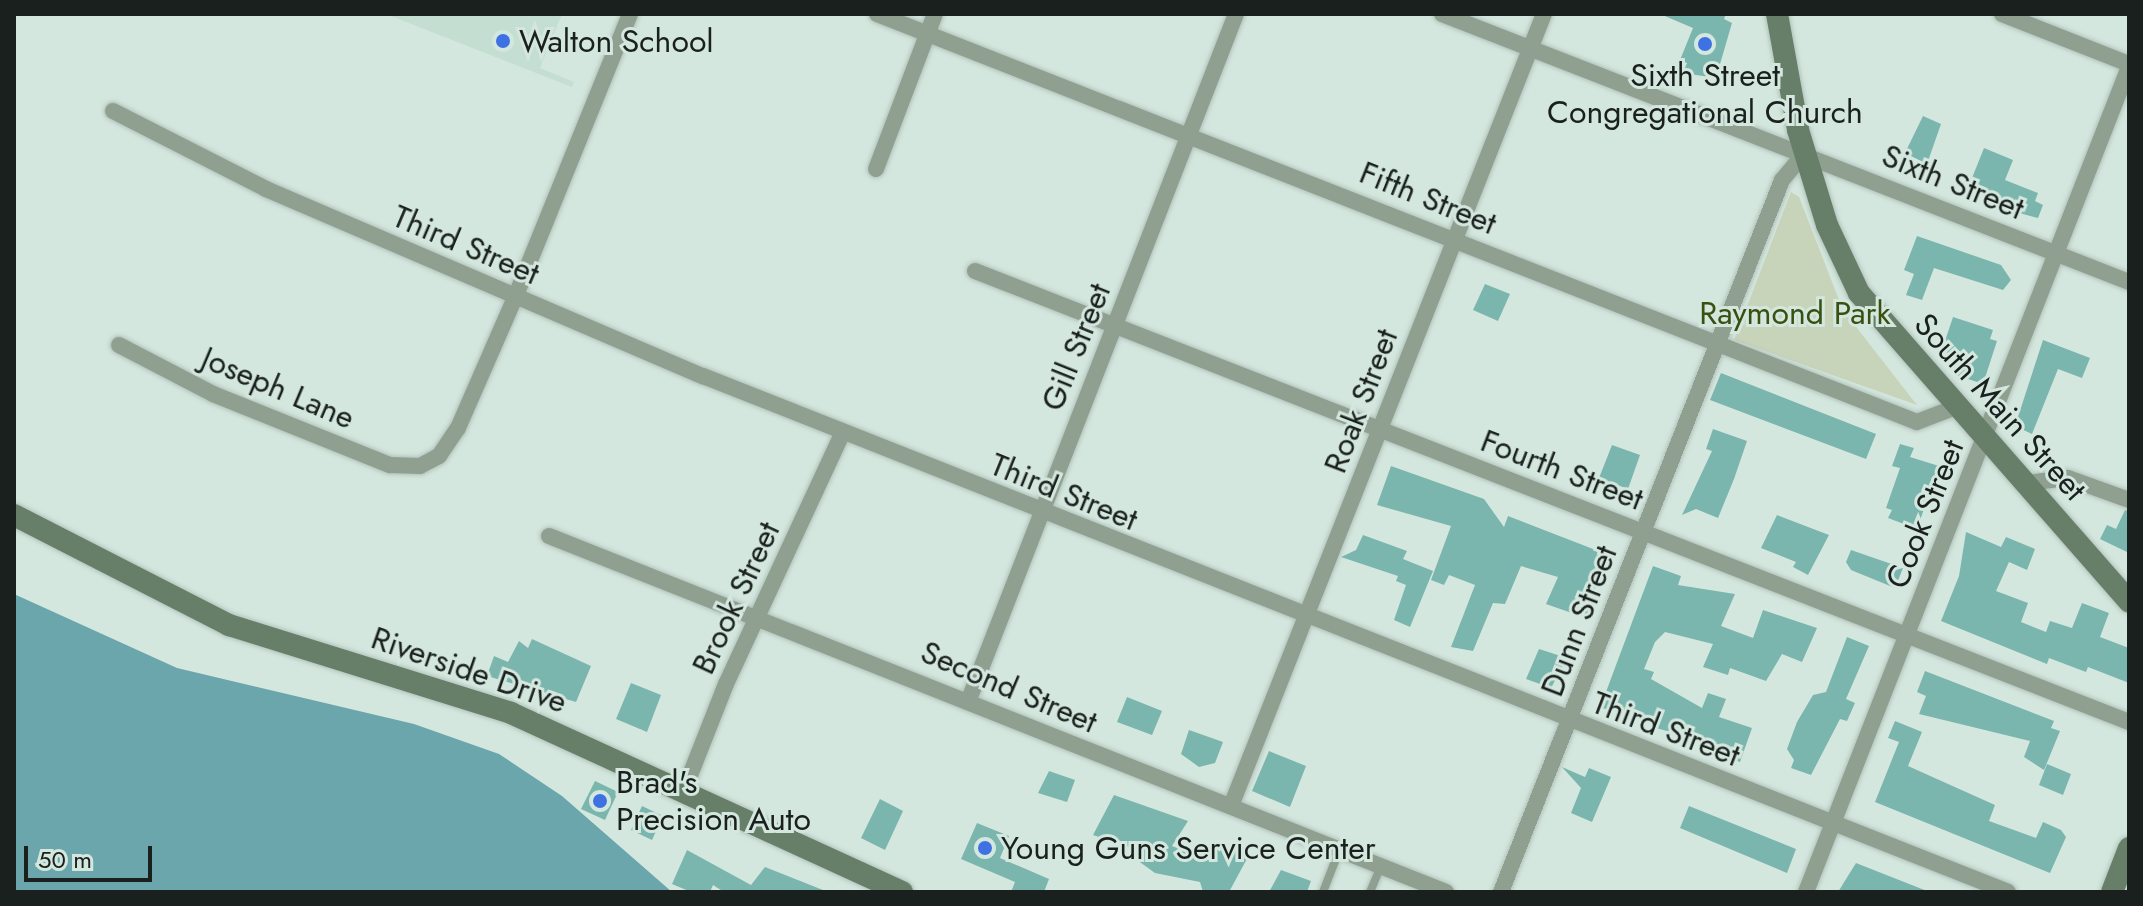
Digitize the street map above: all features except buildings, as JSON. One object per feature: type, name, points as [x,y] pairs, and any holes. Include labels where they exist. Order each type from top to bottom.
[{"type":"main road","name":"South Main Street","points":[[1777,14],[1805,153],[1832,238],[1859,293],[2129,601]]},
{"type":"main road","name":"Riverside Drive","points":[[14,515],[229,625],[482,702],[685,788],[902,892]]},
{"type":"main road","points":[[2112,892],[2129,848]]},
{"type":"street","points":[[516,295],[630,14]]},
{"type":"street","name":"Fifth Street","points":[[877,14],[1191,134],[1917,422],[1956,407]]},
{"type":"street","points":[[876,169],[935,14]]},
{"type":"street","name":"Gill Street","points":[[968,702],[1236,14]]},
{"type":"street","name":"Sixth Street","points":[[1442,14],[1805,153],[2129,282]]},
{"type":"street","name":"Roak Street","points":[[1231,806],[1302,615],[1381,429],[1453,238],[1544,14]]},
{"type":"street","points":[[2002,14],[2129,65]]},
{"type":"street","name":"Cook Street","points":[[1806,892],[1986,439],[2129,65]]},
{"type":"street","name":"Third Street","points":[[113,111],[146,133],[266,189],[843,432],[1570,722],[2008,892]]},
{"type":"street","name":"Dunn Street","points":[[1501,892],[1720,346],[1782,180],[1805,153]]},
{"type":"street","name":"Fourth Street","points":[[975,271],[2129,722]]},
{"type":"street","name":"Joseph Lane","points":[[119,345],[213,394],[390,465],[420,466],[439,456],[458,428],[516,295]]},
{"type":"street","name":"Brook Street","points":[[685,788],[843,432]]},
{"type":"street","points":[[2027,483],[2068,478],[2129,500]]},
{"type":"street","name":"Second Street","points":[[549,536],[760,616],[1446,892]]},
{"type":"lane","points":[[1323,892],[1339,851]]},
{"type":"lane","points":[[1370,892],[1381,866]]},
{"type":"shaded area","name":"Walton School","points":[[386,14],[562,14],[540,68],[574,82],[572,87]]},
{"type":"green space","name":"Raymond Park","points":[[1791,192],[1799,197],[1843,310],[1917,405],[1734,340]]},
{"type":"water","points":[[14,594],[177,668],[414,724],[499,754],[562,796],[672,892],[14,892]]},
{"type":"place","name":"Walton School","points":[[503,41]]},
{"type":"place","name":"Sixth Street Congregational Church","points":[[1705,44]]},
{"type":"place","name":"Brad's Precision Auto","points":[[600,801]]},
{"type":"place","name":"Young Guns Service Center","points":[[985,848]]}]
